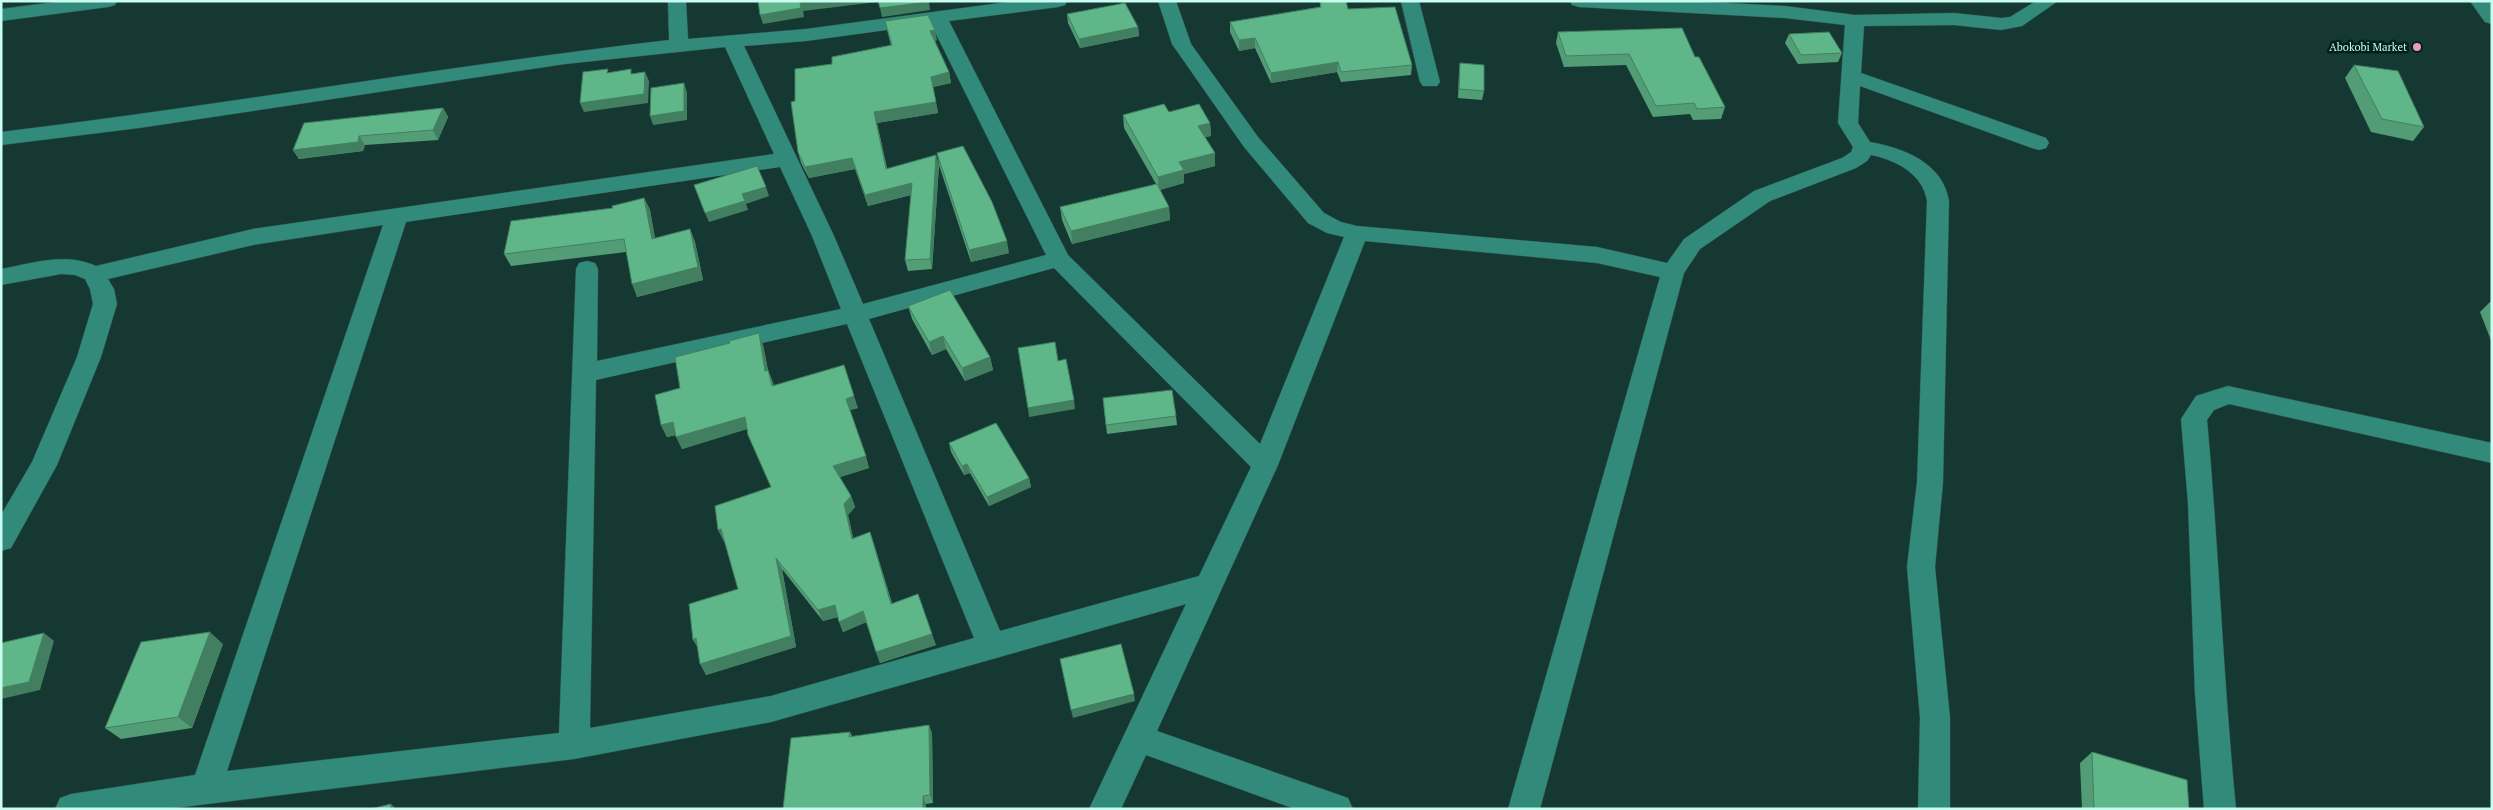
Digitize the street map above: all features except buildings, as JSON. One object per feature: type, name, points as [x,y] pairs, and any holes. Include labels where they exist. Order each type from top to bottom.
[{"type":"street","points":[[1,15],[108,1]]},
{"type":"street","points":[[677,1],[679,45]]},
{"type":"street","points":[[1,139],[139,122],[556,59],[679,45],[806,35],[1058,1]]},
{"type":"street","points":[[1167,1],[1182,44],[1251,142],[1295,196],[1316,218],[1335,228],[1356,233],[1597,255],[1673,272]]},
{"type":"street","points":[[1410,1],[1430,82]]},
{"type":"street","points":[[1579,1],[1785,12],[1855,20],[1954,19],[2001,24],[2015,22],[2049,1]]},
{"type":"street","points":[[2479,1],[2492,18]]},
{"type":"street","points":[[938,16],[1059,259],[1265,465]]},
{"type":"street","points":[[1855,20],[1848,123],[1863,148],[1898,155],[1923,172],[1931,181],[1936,192],[1937,231],[1930,482],[1921,567],[1935,718],[1934,809]]},
{"type":"street","points":[[732,41],[823,236],[992,646]]},
{"type":"street","points":[[1852,77],[2039,143]]},
{"type":"street","points":[[1524,809],[1673,272],[1692,244],[1754,201],[1849,163],[1860,156],[1863,148]]},
{"type":"street","points":[[94,274],[237,240],[787,159]]},
{"type":"street","points":[[206,788],[397,217]]},
{"type":"street","points":[[1105,809],[1207,586],[1265,465],[1356,233]]},
{"type":"street","points":[[585,373],[855,314],[1059,259]]},
{"type":"street","points":[[1,277],[60,266],[78,267],[94,274],[102,288],[105,304],[89,357],[44,464],[1,540]]},
{"type":"street","points":[[574,745],[587,269]]},
{"type":"street","points":[[2220,809],[2210,694],[2201,503],[2194,420],[2205,403],[2228,395],[2492,453]]},
{"type":"street","points":[[71,809],[206,788],[574,745],[771,709],[1207,586]]},
{"type":"street","points":[[1137,738],[1337,809]]},
{"type":"place","name":"Abokobi Market","points":[[2417,47]]}]
